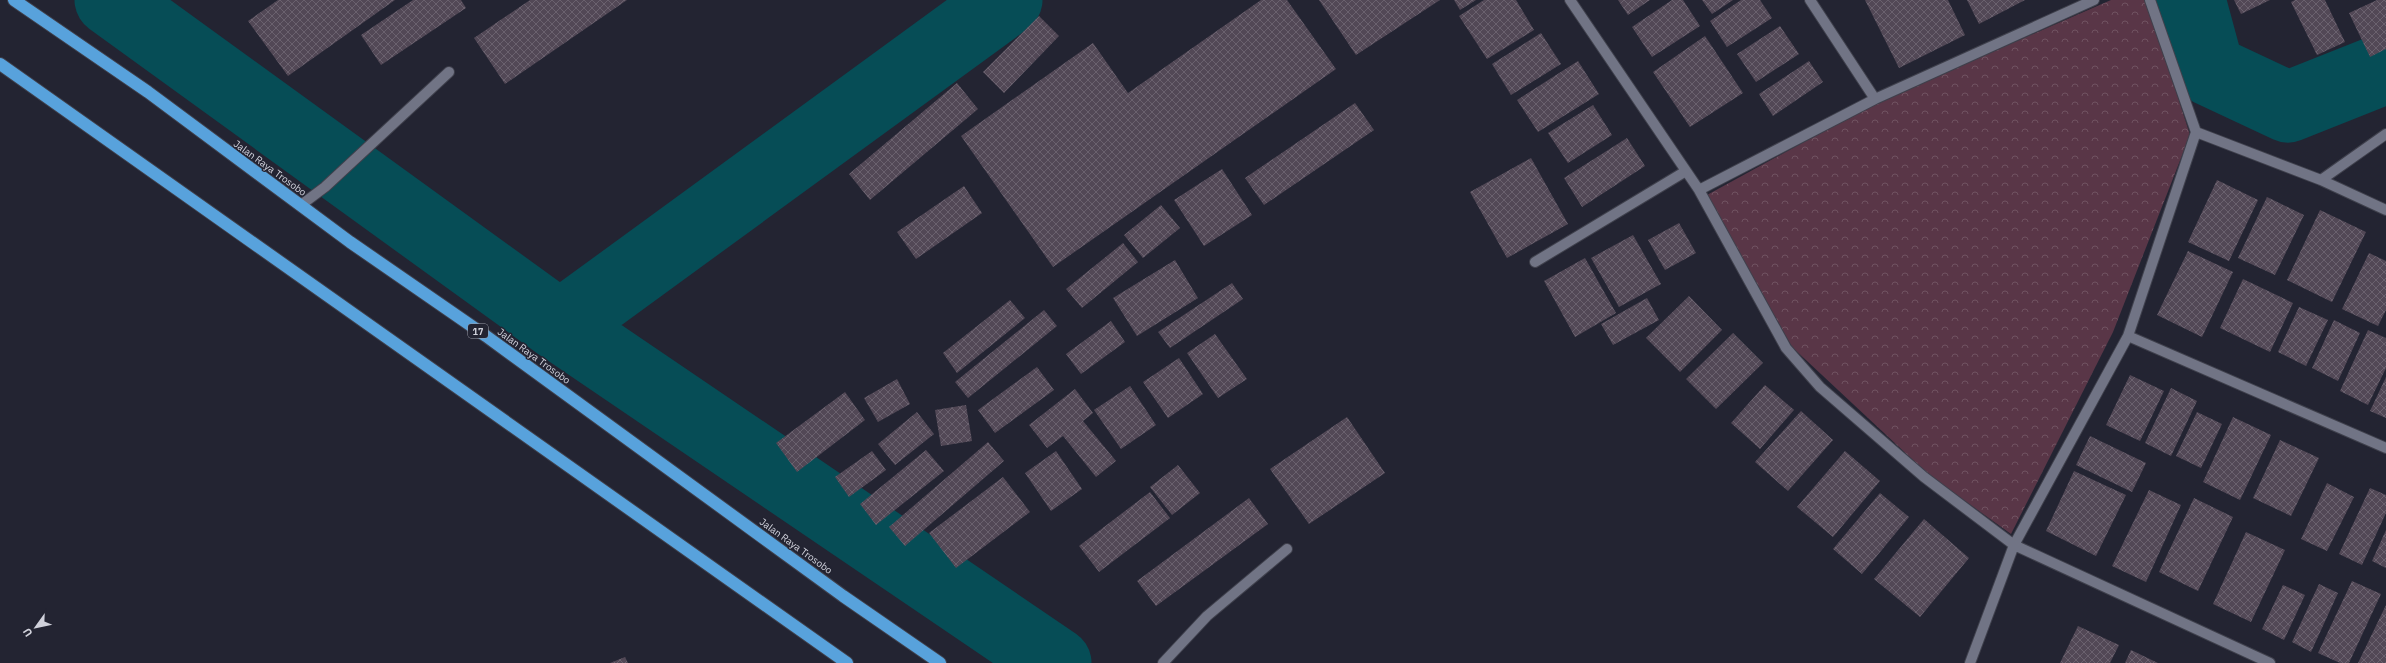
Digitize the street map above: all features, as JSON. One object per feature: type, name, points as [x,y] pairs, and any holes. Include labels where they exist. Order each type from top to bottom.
[{"type":"highway","name":"Jalan Raya Trosobo","points":[[14,0],[148,92],[301,205],[634,442],[843,596],[940,663]]},
{"type":"highway","points":[[0,64],[847,663]]},
{"type":"street","points":[[1570,0],[1699,190],[1786,348],[1820,387],[1924,477],[2014,545],[2270,663]]},
{"type":"street","points":[[1810,0],[1875,99]]},
{"type":"street","points":[[1699,190],[1875,99],[2094,0]]},
{"type":"street","points":[[1970,663],[2014,545],[2128,336],[2196,132],[2150,0]]},
{"type":"street","points":[[301,205],[325,187],[449,72]]},
{"type":"street","points":[[2196,132],[2321,180],[2386,210]]},
{"type":"street","points":[[2321,180],[2386,134]]},
{"type":"street","points":[[1535,262],[1686,171]]},
{"type":"street","points":[[2128,336],[2386,448]]},
{"type":"street","points":[[1163,663],[1207,616],[1287,549]]},
{"type":"green space","points":[[2111,0],[2147,0],[2190,135],[2113,332],[2011,534],[1929,475],[1792,347],[1707,195],[1877,102]]},
{"type":"building","points":[[278,0],[395,0],[288,76],[248,21]]},
{"type":"building","points":[[413,0],[461,0],[466,8],[381,65],[361,35]]},
{"type":"building","points":[[530,0],[627,0],[505,84],[474,38]]},
{"type":"building","points":[[1261,0],[1287,0],[1336,69],[1053,267],[961,136],[1093,43],[1128,93]]},
{"type":"building","points":[[1319,0],[1440,0],[1356,55]]},
{"type":"building","points":[[1454,0],[1476,0],[1460,10]]},
{"type":"building","points":[[1484,0],[1516,0],[1534,30],[1487,59],[1459,16]]},
{"type":"building","points":[[1618,0],[1650,0],[1628,15]]},
{"type":"building","points":[[1672,0],[1683,0],[1700,26],[1652,57],[1632,27]]},
{"type":"building","points":[[1702,0],[1733,0],[1712,14]]},
{"type":"building","points":[[1741,0],[1760,0],[1772,18],[1727,47],[1710,21]]},
{"type":"building","points":[[1865,0],[1948,0],[1965,35],[1899,68]]},
{"type":"building","points":[[1967,0],[2025,0],[1979,24]]},
{"type":"building","points":[[2234,0],[2270,0],[2241,14]]},
{"type":"building","points":[[2295,0],[2325,0],[2345,42],[2317,55],[2291,2]]},
{"type":"building","points":[[2377,0],[2386,0],[2386,49],[2370,57],[2349,13]]},
{"type":"building","points":[[1039,16],[1059,36],[1004,93],[983,72]]},
{"type":"building","points":[[1780,26],[1799,54],[1756,82],[1737,54]]},
{"type":"building","points":[[1541,33],[1561,64],[1511,95],[1492,64]]},
{"type":"building","points":[[1705,36],[1743,93],[1690,127],[1653,72]]},
{"type":"building","points":[[1578,61],[1599,94],[1538,132],[1517,100]]},
{"type":"building","points":[[1809,61],[1823,82],[1773,116],[1759,94]]},
{"type":"building","points":[[957,83],[978,109],[870,200],[849,174]]},
{"type":"building","points":[[1355,103],[1374,130],[1264,205],[1245,178]]},
{"type":"building","points":[[1593,105],[1612,135],[1568,163],[1548,133]]},
{"type":"building","points":[[1627,138],[1645,166],[1582,207],[1564,178]]},
{"type":"building","points":[[1531,158],[1568,224],[1507,258],[1470,192]]},
{"type":"building","points":[[1222,169],[1252,215],[1204,246],[1174,200]]},
{"type":"building","points":[[2217,180],[2258,200],[2229,261],[2188,242]]},
{"type":"building","points":[[964,186],[982,213],[916,259],[897,232]]},
{"type":"building","points":[[2267,197],[2304,215],[2275,275],[2238,258]]},
{"type":"building","points":[[1161,205],[1180,228],[1143,258],[1124,235]]},
{"type":"building","points":[[2320,210],[2366,232],[2332,302],[2287,280]]},
{"type":"building","points":[[1679,223],[1696,253],[1665,270],[1648,240]]},
{"type":"building","points":[[1633,235],[1661,284],[1619,307],[1591,258]]},
{"type":"building","points":[[1123,243],[1138,262],[1082,308],[1066,289]]},
{"type":"building","points":[[2188,251],[2233,272],[2202,337],[2157,315]]},
{"type":"building","points":[[2369,253],[2386,261],[2386,310],[2378,326],[2342,309]]},
{"type":"building","points":[[1585,258],[1616,313],[1575,337],[1544,281]]},
{"type":"building","points":[[1175,260],[1198,298],[1137,336],[1113,298]]},
{"type":"building","points":[[2243,279],[2293,303],[2270,352],[2220,328]]},
{"type":"building","points":[[1232,283],[1243,299],[1170,348],[1158,332]]},
{"type":"building","points":[[1689,296],[1722,330],[1680,372],[1646,338]]},
{"type":"building","points":[[1647,298],[1659,320],[1613,345],[1601,324]]},
{"type":"building","points":[[1010,300],[1025,318],[957,373],[943,353]]},
{"type":"building","points":[[2299,307],[2328,320],[2306,366],[2278,352]]},
{"type":"building","points":[[1044,310],[1057,326],[968,398],[955,382]]},
{"type":"building","points":[[2334,320],[2360,333],[2338,381],[2312,368]]},
{"type":"building","points":[[1111,321],[1125,342],[1081,374],[1066,354]]},
{"type":"building","points":[[2368,330],[2386,338],[2386,368],[2368,405],[2340,391]]},
{"type":"building","points":[[1733,333],[1763,363],[1716,409],[1686,379]]},
{"type":"building","points":[[1215,334],[1247,379],[1218,398],[1187,353]]},
{"type":"building","points":[[1179,358],[1203,394],[1168,418],[1143,382]]},
{"type":"building","points":[[1037,367],[1054,390],[995,433],[978,410]]},
{"type":"building","points":[[2130,375],[2164,391],[2140,441],[2106,425]]},
{"type":"building","points":[[2386,377],[2386,418],[2370,411]]},
{"type":"building","points":[[897,379],[910,404],[878,422],[864,398]]},
{"type":"building","points":[[1765,385],[1794,410],[1760,449],[1731,423]]},
{"type":"building","points":[[1130,386],[1156,425],[1121,449],[1094,410]]},
{"type":"building","points":[[2171,388],[2197,401],[2171,456],[2145,443]]},
{"type":"building","points":[[1075,389],[1093,413],[1083,421],[1116,461],[1096,477],[1063,436],[1047,448],[1029,425]]},
{"type":"building","points":[[845,392],[865,420],[797,472],[776,443]]},
{"type":"building","points":[[966,405],[972,441],[941,446],[935,410]]},
{"type":"building","points":[[1801,411],[1833,440],[1788,491],[1755,462]]},
{"type":"building","points":[[917,412],[934,434],[895,465],[878,444]]},
{"type":"building","points":[[2197,412],[2222,424],[2201,468],[2176,456]]},
{"type":"building","points":[[1347,417],[1385,473],[1309,524],[1270,469]]},
{"type":"building","points":[[2233,417],[2271,435],[2240,500],[2203,482]]},
{"type":"building","points":[[2090,436],[2146,463],[2132,492],[2076,465]]},
{"type":"building","points":[[2280,440],[2319,458],[2291,516],[2253,498]]},
{"type":"building","points":[[988,442],[1004,461],[905,546],[889,527]]},
{"type":"building","points":[[926,450],[944,471],[876,525],[860,504]]},
{"type":"building","points":[[872,451],[886,470],[849,497],[835,477]]},
{"type":"building","points":[[1056,451],[1082,489],[1051,511],[1025,473]]},
{"type":"building","points":[[1845,451],[1880,481],[1833,537],[1797,507]]},
{"type":"building","points":[[1178,465],[1200,493],[1172,515],[1150,487]]},
{"type":"building","points":[[2074,471],[2126,495],[2096,556],[2046,531]]},
{"type":"building","points":[[1003,477],[1030,512],[956,568],[929,533]]},
{"type":"building","points":[[2327,483],[2354,497],[2327,551],[2301,539]]},
{"type":"building","points":[[2370,488],[2386,495],[2386,513],[2362,565],[2339,554]]},
{"type":"building","points":[[2149,490],[2181,505],[2146,582],[2112,566]]},
{"type":"building","points":[[1150,492],[1170,518],[1099,572],[1079,546]]},
{"type":"building","points":[[1880,493],[1909,517],[1862,574],[1833,549]]},
{"type":"building","points":[[1249,498],[1268,524],[1156,606],[1137,581]]},
{"type":"building","points":[[2194,498],[2233,517],[2198,591],[2159,572]]},
{"type":"building","points":[[1924,519],[1969,558],[1920,617],[1874,579]]},
{"type":"building","points":[[2386,530],[2386,568],[2372,561]]},
{"type":"building","points":[[2246,532],[2285,550],[2251,622],[2213,604]]},
{"type":"building","points":[[2352,581],[2381,594],[2349,663],[2340,663],[2318,653]]},
{"type":"building","points":[[2319,584],[2338,593],[2311,652],[2292,642]]},
{"type":"building","points":[[2283,585],[2305,595],[2284,640],[2262,629]]},
{"type":"building","points":[[2386,605],[2386,663],[2358,663]]},
{"type":"building","points":[[2078,626],[2119,645],[2110,663],[2060,663]]},
{"type":"building","points":[[2131,650],[2158,663],[2125,663]]},
{"type":"building","points":[[625,657],[628,663],[610,663]]},
{"type":"waterway","points":[[110,0],[560,326],[1056,663]]},
{"type":"waterway","points":[[560,326],[1007,0]]},
{"type":"waterway","points":[[2190,0],[2209,70],[2288,107],[2386,68]]}]
